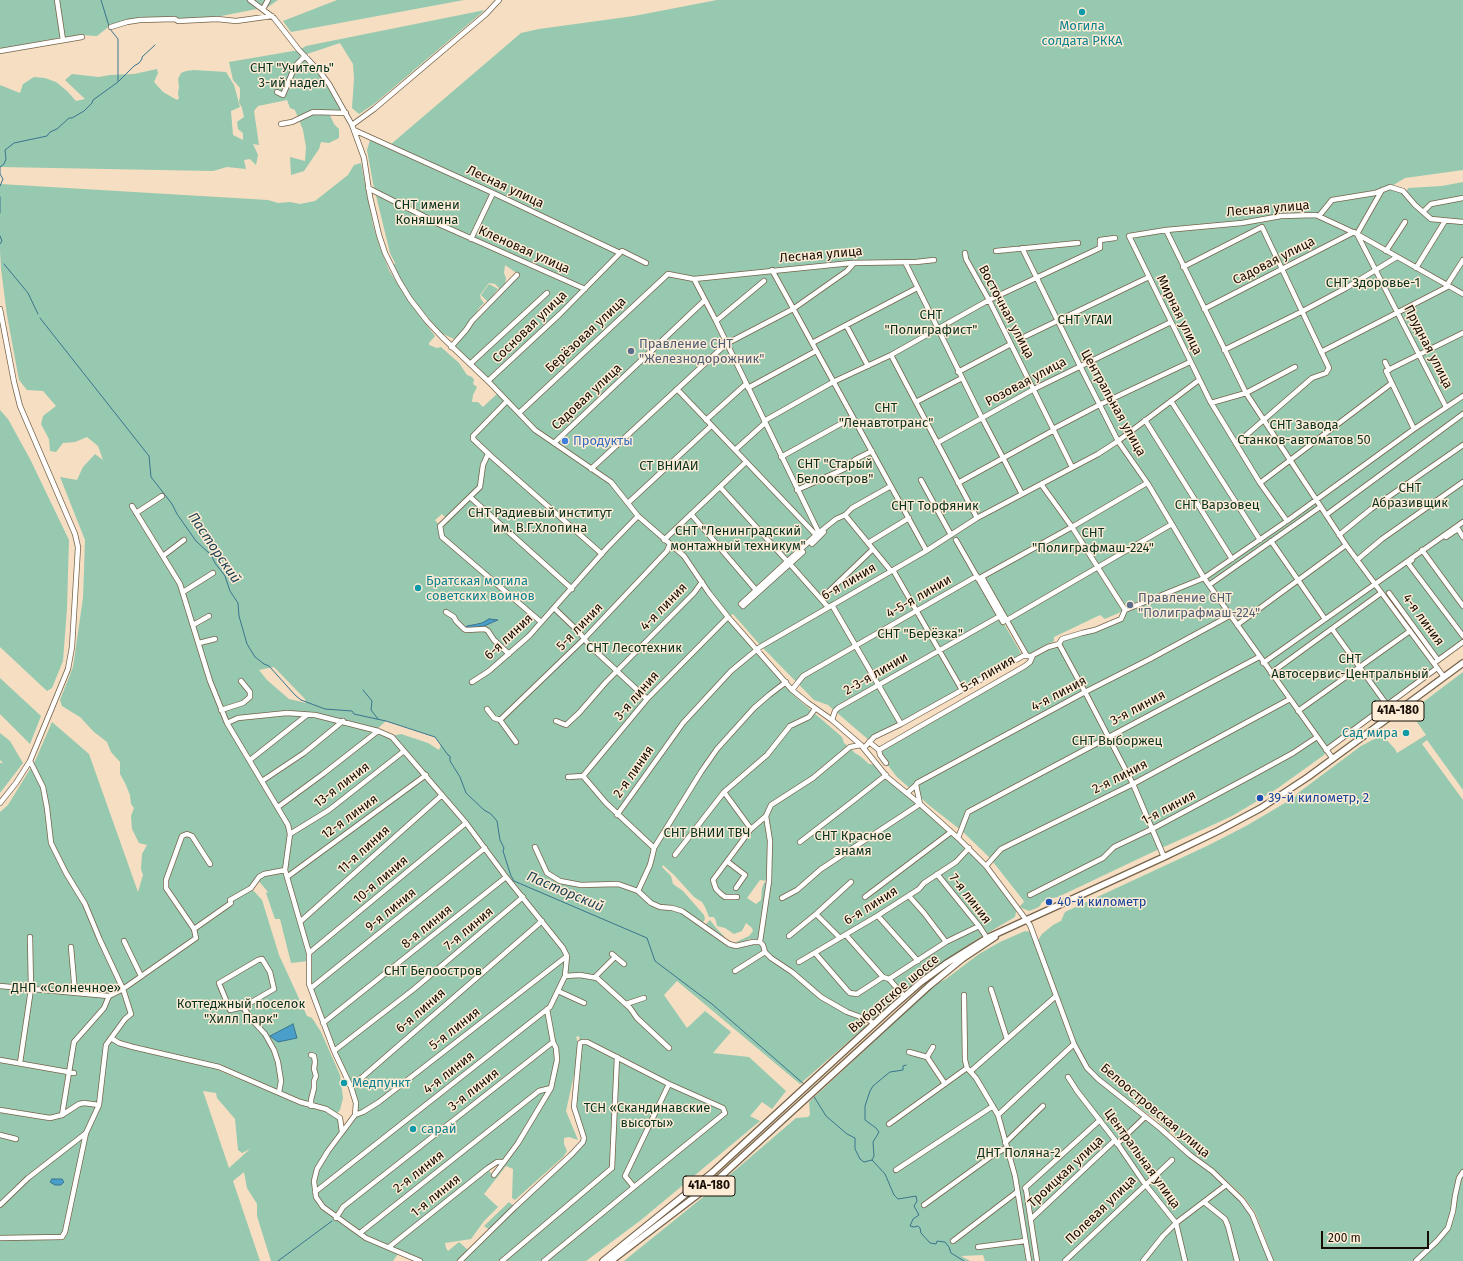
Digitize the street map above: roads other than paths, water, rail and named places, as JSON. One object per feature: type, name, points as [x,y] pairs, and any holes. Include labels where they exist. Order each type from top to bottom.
[{"type":"main road","name":"41А-180","points":[[1027,920],[1218,831],[1281,795],[1333,759],[1463,663]]},
{"type":"main road","name":"Выборгское шоссе","points":[[603,1261],[713,1172],[904,996],[947,963],[987,938],[1027,920]]},
{"type":"main road","name":"Выборгское шоссе","points":[[611,1261],[718,1179],[940,976],[976,949],[1012,927]]},
{"type":"street","points":[[57,0],[63,40]]},
{"type":"street","name":"Белоостровская улица","points":[[250,0],[272,16],[330,84],[353,127],[364,158],[368,188],[379,235],[392,268],[410,299],[438,334],[535,430],[611,482],[638,516],[684,556],[728,617],[792,690],[815,709],[832,720],[863,747],[886,775],[969,848],[986,866],[1027,920],[1074,1044],[1085,1064],[1092,1073],[1161,1129],[1190,1155],[1212,1171],[1242,1200],[1252,1214],[1271,1261]]},
{"type":"street","points":[[263,9],[268,0]]},
{"type":"street","points":[[353,127],[494,7],[500,0]]},
{"type":"street","points":[[111,27],[140,20],[174,19],[178,21],[217,19],[236,21],[272,16]]},
{"type":"street","points":[[0,51],[82,37]]},
{"type":"street","points":[[277,92],[283,95],[295,66],[305,56]]},
{"type":"street","points":[[281,124],[292,122],[313,112],[346,113]]},
{"type":"street","name":"Лесная улица","points":[[353,127],[620,253],[622,251],[646,263]]},
{"type":"street","points":[[1320,216],[1332,200],[1375,193],[1390,187],[1406,193],[1413,203],[1430,219],[1463,222]]},
{"type":"street","name":"Кленовая улица","points":[[368,188],[471,239],[584,289]]},
{"type":"street","points":[[1355,233],[1382,190]]},
{"type":"street","points":[[471,239],[493,193]]},
{"type":"street","points":[[1423,212],[1431,204],[1463,198]]},
{"type":"street","name":"Лесная улица","points":[[1129,236],[1166,230],[1242,223],[1281,216],[1316,214],[1355,233],[1463,294]]},
{"type":"street","points":[[1416,268],[1445,221]]},
{"type":"street","points":[[1386,251],[1405,222]]},
{"type":"street","points":[[1183,267],[1262,227],[1301,312],[1329,368],[1326,373],[1312,378],[1236,444]]},
{"type":"street","points":[[1166,230],[1246,393],[1346,545],[1410,631],[1436,662],[1437,668],[1444,677]]},
{"type":"street","name":"Садовая улица","points":[[1204,309],[1355,233]]},
{"type":"street","name":"Прудная улица","points":[[1355,233],[1446,407]]},
{"type":"street","name":"Мирная улица","points":[[1129,236],[1211,403],[1260,483],[1286,522]]},
{"type":"street","points":[[735,450],[764,422],[833,382],[891,355],[989,300],[1100,248],[1100,240],[1115,238]]},
{"type":"street","points":[[996,251],[1078,243]]},
{"type":"street","name":"Центральная улица","points":[[1022,248],[1099,405],[1118,440],[1147,483],[1204,578],[1333,759]]},
{"type":"street","name":"Сосновая улица","points":[[488,382],[560,314],[620,253]]},
{"type":"street","name":"Восточная улица","points":[[965,253],[966,259],[989,300],[1072,467]]},
{"type":"street","points":[[1224,350],[1346,288],[1397,257]]},
{"type":"street","name":"Лесная улица","points":[[668,274],[694,279],[854,263],[934,260]]},
{"type":"street","points":[[1321,352],[1398,313],[1448,285],[1463,260]]},
{"type":"street","points":[[904,262],[958,372],[1022,494]]},
{"type":"street","points":[[591,469],[726,344],[793,309],[847,271],[854,263]]},
{"type":"street","points":[[772,270],[926,550]]},
{"type":"street","name":"Берёзовая улица","points":[[519,413],[668,274]]},
{"type":"street","points":[[452,347],[472,321],[517,275]]},
{"type":"street","points":[[1026,336],[1149,277]]},
{"type":"street","points":[[694,279],[716,321],[818,534]]},
{"type":"street","points":[[716,321],[764,281]]},
{"type":"street","points":[[812,343],[917,288]]},
{"type":"street","points":[[470,364],[547,293]]},
{"type":"street","name":"Садовая улица","points":[[554,443],[705,300]]},
{"type":"street","points":[[0,309],[20,406],[74,533],[78,547],[72,647],[68,669],[30,761],[16,783],[0,803]]},
{"type":"street","name":"Розовая улица","points":[[937,444],[1034,389],[1170,322]]},
{"type":"street","points":[[846,325],[868,366]]},
{"type":"street","points":[[1387,371],[1463,333]]},
{"type":"street","points":[[958,372],[1011,344]]},
{"type":"street","points":[[706,420],[747,386],[816,351]]},
{"type":"street","points":[[891,355],[977,518]]},
{"type":"street","points":[[958,483],[1099,405],[1190,362]]},
{"type":"street","points":[[1384,362],[1392,383],[1414,429]]},
{"type":"street","points":[[1211,403],[1246,393],[1295,367]]},
{"type":"street","points":[[916,402],[962,378]]},
{"type":"street","points":[[921,480],[952,535],[977,518],[1098,454],[1199,380]]},
{"type":"street","points":[[1260,483],[1291,462],[1392,383]]},
{"type":"street","points":[[677,389],[746,462],[818,534]]},
{"type":"street","points":[[1041,484],[1098,566],[1125,610],[1204,578],[1286,522],[1414,429],[1463,396]]},
{"type":"street","points":[[507,401],[473,437],[474,440],[602,554]]},
{"type":"street","points":[[1171,401],[1260,540]]},
{"type":"street","points":[[1326,514],[1463,414]]},
{"type":"street","points":[[781,457],[853,417]]},
{"type":"street","points":[[1145,420],[1232,559]]},
{"type":"street","points":[[628,503],[711,426]]},
{"type":"street","points":[[1339,534],[1371,509],[1463,445]]},
{"type":"street","points":[[797,490],[844,468],[856,459],[872,451]]},
{"type":"street","points":[[488,454],[483,465],[480,487],[440,526],[442,537],[541,622]]},
{"type":"street","points":[[664,540],[746,462]]},
{"type":"street","points":[[1357,560],[1382,539],[1463,482]]},
{"type":"street","points":[[979,577],[1072,527],[1147,483]]},
{"type":"street","points":[[803,552],[789,563],[756,590],[742,605],[789,563],[818,534],[836,519],[845,515],[852,508],[891,486]]},
{"type":"street","points":[[720,487],[821,599],[830,606],[856,646],[901,724]]},
{"type":"street","points":[[136,513],[162,496]]},
{"type":"street","points":[[470,498],[572,588]]},
{"type":"street","points":[[132,506],[180,584],[210,681],[227,723],[288,824],[290,834],[285,870],[310,954],[308,975],[311,988],[323,1023],[334,1051],[351,1086],[356,1103],[355,1115],[322,1159],[317,1169],[314,1181],[316,1197],[323,1207],[336,1218],[360,1233],[375,1242],[420,1261]]},
{"type":"street","points":[[1209,585],[1320,506]]},
{"type":"street","points":[[691,514],[756,590]]},
{"type":"street","points":[[845,515],[873,550],[892,570],[962,690]]},
{"type":"street","name":"6-я линия","points":[[472,682],[489,671],[509,654],[541,622],[638,516]]},
{"type":"street","points":[[868,543],[909,518]]},
{"type":"street","points":[[1463,522],[1408,563],[1463,636]]},
{"type":"street","points":[[1005,621],[1172,524]]},
{"type":"street","points":[[1458,525],[1463,532]]},
{"type":"street","points":[[812,544],[818,534],[830,526]]},
{"type":"street","points":[[1446,537],[1458,529],[1463,537]]},
{"type":"street","name":"6-я линия","points":[[669,742],[683,723],[731,671],[757,649],[952,535]]},
{"type":"street","points":[[163,556],[184,540]]},
{"type":"street","points":[[737,897],[725,897],[713,884],[714,878],[728,862],[751,829],[764,821],[771,805],[778,799],[813,778],[850,747],[863,747],[874,737],[1027,656],[956,540]]},
{"type":"street","points":[[1271,541],[1325,619]]},
{"type":"street","name":"5-я линия","points":[[500,720],[584,639],[666,551],[670,544]]},
{"type":"street","points":[[1237,625],[1346,545]]},
{"type":"street","points":[[821,599],[873,550]]},
{"type":"street","points":[[1263,662],[1423,551]]},
{"type":"street","points":[[1423,551],[1463,606]]},
{"type":"street","points":[[183,592],[212,573]]},
{"type":"street","points":[[979,577],[1000,616],[1005,621]]},
{"type":"street","name":"4-5-я линии","points":[[792,690],[803,676],[916,611],[979,577]]},
{"type":"street","name":"4-я линия","points":[[556,721],[566,725],[579,713],[687,600],[702,582]]},
{"type":"street","points":[[1271,673],[1382,593]]},
{"type":"street","name":"4-я линия","points":[[1389,593],[1436,662]]},
{"type":"street","points":[[554,608],[588,645],[647,699]]},
{"type":"street","name":"5-я линия","points":[[879,750],[1025,666],[1030,662],[1027,656],[1059,644],[1062,639],[1095,630],[1121,619],[1125,610]]},
{"type":"street","points":[[446,612],[454,617],[456,621],[466,630],[485,629],[488,631],[494,640],[509,654]]},
{"type":"street","name":"4-я линия","points":[[907,793],[916,785],[1085,692],[1231,615]]},
{"type":"street","points":[[193,626],[209,616]]},
{"type":"street","name":"2-3-я линии","points":[[832,720],[838,708],[1000,616]]},
{"type":"street","name":"3-я линия","points":[[584,776],[647,699],[728,617]]},
{"type":"street","points":[[1332,629],[1387,705]]},
{"type":"street","points":[[1298,711],[1410,631]]},
{"type":"street","points":[[199,643],[215,639]]},
{"type":"street","points":[[1436,662],[1463,642]]},
{"type":"street","points":[[1059,644],[1133,784],[1164,857]]},
{"type":"street","name":"3-я линия","points":[[958,838],[968,812],[1259,657]]},
{"type":"street","points":[[1326,750],[1437,668]]},
{"type":"street","points":[[221,710],[243,703],[250,697],[250,692],[241,681]]},
{"type":"street","points":[[638,891],[650,865],[654,848],[717,749],[738,725],[769,694],[786,682]]},
{"type":"street","name":"2-я линия","points":[[986,866],[1001,849],[1133,784],[1290,699]]},
{"type":"street","points":[[487,709],[494,718],[500,720],[516,742]]},
{"type":"street","points":[[675,855],[724,792],[767,754],[790,726],[808,717],[815,709]]},
{"type":"street","points":[[227,723],[238,718],[287,713],[315,715],[378,731],[392,737],[466,823],[506,877],[563,948],[567,956]]},
{"type":"street","points":[[250,760],[307,715]]},
{"type":"street","points":[[262,781],[304,753],[343,722]]},
{"type":"street","points":[[278,807],[378,731]]},
{"type":"street","name":"1-я линия","points":[[1030,895],[1103,858],[1110,850],[1269,767],[1317,737]]},
{"type":"street","name":"2-я линия","points":[[617,815],[669,742]]},
{"type":"street","points":[[869,742],[879,750],[886,763]]},
{"type":"street","name":"13-я линия","points":[[290,834],[328,810],[404,751]]},
{"type":"street","points":[[0,1238],[62,1237],[65,1232],[86,1133],[99,1105],[106,1045],[125,1019],[131,1014],[123,989],[85,904],[66,873],[51,843],[43,787],[30,761]]},
{"type":"street","name":"12-я линия","points":[[287,877],[426,775]]},
{"type":"street","points":[[800,842],[886,775]]},
{"type":"street","points":[[568,777],[584,776],[617,815],[654,848]]},
{"type":"street","points":[[782,898],[797,890],[821,869],[920,804],[916,785]]},
{"type":"street","points":[[724,792],[751,829]]},
{"type":"street","name":"11-я линия","points":[[301,921],[442,795]]},
{"type":"street","points":[[764,821],[770,841],[769,881],[760,942],[763,945],[765,952],[798,976],[827,1001],[874,1024]]},
{"type":"street","name":"10-я линия","points":[[310,954],[466,823]]},
{"type":"street","points":[[865,897],[951,832]]},
{"type":"street","points":[[0,986],[109,996],[123,989],[196,938],[194,929],[166,888],[166,880],[182,836],[187,834],[192,836],[210,864]]},
{"type":"street","points":[[535,847],[547,873],[560,880],[581,885],[618,884],[638,891],[651,903],[686,913],[729,944],[736,946],[748,942],[760,942]]},
{"type":"street","name":"9-я линия","points":[[311,988],[485,848]]},
{"type":"street","name":"6-я линия","points":[[799,962],[878,916],[909,896],[919,889],[924,883],[956,862],[969,848]]},
{"type":"street","points":[[728,862],[745,875],[736,888]]},
{"type":"street","points":[[194,929],[231,903],[230,900],[251,888],[259,877],[264,874],[285,870]]},
{"type":"street","name":"7-я линия","points":[[937,874],[987,938]]},
{"type":"street","name":"8-я линия","points":[[323,1023],[506,877]]},
{"type":"street","points":[[789,936],[851,882]]},
{"type":"street","points":[[909,896],[946,942]]},
{"type":"street","name":"7-я линия","points":[[334,1051],[414,989],[523,898]]},
{"type":"street","points":[[816,914],[840,938]]},
{"type":"street","points":[[878,916],[918,961]]},
{"type":"street","name":"6-я линия","points":[[351,1086],[542,921]]},
{"type":"street","points":[[889,979],[946,942],[979,926]]},
{"type":"street","points":[[846,935],[883,977],[889,979],[904,996]]},
{"type":"street","points":[[20,1064],[31,989],[30,936]]},
{"type":"street","points":[[124,941],[141,976]]},
{"type":"street","points":[[71,947],[75,993]]},
{"type":"street","points":[[735,971],[765,952]]},
{"type":"street","points":[[815,953],[850,993],[857,994],[883,977]]},
{"type":"street","name":"5-я линия","points":[[355,1115],[380,1102],[567,956]]},
{"type":"street","name":"4-я линия","points":[[315,1192],[547,1009],[565,976],[567,956]]},
{"type":"street","points":[[595,977],[614,956],[624,964]]},
{"type":"street","points":[[262,959],[270,972],[274,989],[243,1007],[230,1010],[219,983],[262,959]]},
{"type":"street","points":[[565,976],[580,975],[595,977],[626,1004],[637,1018],[669,1048]]},
{"type":"street","points":[[991,989],[1007,1039]]},
{"type":"street","points":[[558,991],[584,1003]]},
{"type":"street","points":[[964,995],[965,1060],[969,1069],[998,1115],[1015,1176],[1025,1241],[1030,1261]]},
{"type":"street","points":[[62,1115],[72,1072],[74,1042],[104,1008],[109,996]]},
{"type":"street","points":[[889,1124],[944,1084],[969,1069],[1007,1039],[1056,996]]},
{"type":"street","points":[[626,1004],[644,998]]},
{"type":"street","points":[[243,1007],[252,1020],[265,1034],[274,1050],[278,1062],[281,1081],[279,1092]]},
{"type":"street","points":[[494,1175],[518,1143],[551,1088],[557,1060],[556,1048],[553,1042],[547,1009]]},
{"type":"street","points":[[111,1038],[119,1043],[133,1047],[211,1065],[311,1106],[322,1107],[339,1117],[342,1132]]},
{"type":"street","points":[[460,1261],[583,1142],[584,1138],[574,1107],[580,1043],[584,1041],[669,1084],[723,1108],[725,1113],[544,1261]]},
{"type":"street","name":"3-я линия","points":[[336,1218],[343,1207],[553,1042]]},
{"type":"street","points":[[998,1115],[1074,1044]]},
{"type":"street","points":[[927,1057],[933,1047]]},
{"type":"street","points":[[909,1052],[927,1057],[944,1084]]},
{"type":"street","points":[[311,1106],[316,1076],[314,1069],[314,1056],[312,1055]]},
{"type":"street","points":[[502,1261],[612,1168],[617,1057]]},
{"type":"street","points":[[0,1060],[72,1072]]},
{"type":"street","name":"Центральная улица","points":[[1068,1077],[1145,1184],[1176,1223],[1185,1261]]},
{"type":"street","points":[[634,1186],[625,1176],[669,1084]]},
{"type":"street","name":"2-я линия","points":[[360,1233],[540,1091],[551,1088]]},
{"type":"street","points":[[0,1110],[50,1118],[62,1115],[79,1104],[84,1103],[99,1105]]},
{"type":"street","points":[[896,1170],[993,1106]]},
{"type":"street","points":[[924,1205],[1006,1145],[1043,1106]]},
{"type":"street","name":"Троицкая улица","points":[[1031,1219],[1145,1117]]},
{"type":"street","points":[[1037,1261],[1026,1189],[1100,1120]]},
{"type":"street","points":[[0,1205],[28,1178],[86,1133]]},
{"type":"street","points":[[0,1135],[16,1139]]},
{"type":"street","name":"Полевая улица","points":[[1064,1261],[1172,1160]]},
{"type":"street","name":"1-я линия","points":[[389,1247],[498,1162],[504,1162]]},
{"type":"street","points":[[1416,1261],[1448,1228],[1453,1211],[1454,1196],[1459,1178],[1463,1172]]},
{"type":"street","points":[[1143,1261],[1163,1236],[1176,1223],[1226,1185]]},
{"type":"street","points":[[953,1241],[1018,1192]]},
{"type":"street","points":[[1204,1202],[1225,1219],[1237,1261]]},
{"type":"street","points":[[978,1247],[1025,1241]]},
{"type":"water","points":[[489,619],[498,620],[484,626],[471,629],[465,628],[467,626],[482,623]]},
{"type":"water","points":[[293,1024],[297,1038],[278,1042],[270,1036]]},
{"type":"water","points":[[52,1179],[62,1179],[64,1182],[61,1185],[55,1185],[50,1182]]},
{"type":"waterway","points":[[101,0],[109,26]]},
{"type":"waterway","points":[[0,186],[3,179],[0,174],[0,167],[4,164],[6,159],[5,150],[14,143],[47,136],[69,118],[72,118],[84,111],[93,100],[118,82],[118,39],[110,29]]},
{"type":"waterway","points":[[119,81],[139,63],[142,57],[155,45]]},
{"type":"waterway","points":[[0,197],[0,213]]},
{"type":"waterway","points":[[0,236],[2,241],[0,244]]},
{"type":"waterway","points":[[4,264],[28,293],[38,314]]},
{"type":"waterway","name":"Пасторский","points":[[40,318],[149,456],[151,477],[172,504],[177,514],[196,541],[211,555],[225,576],[230,591],[238,603],[239,616],[247,644],[255,657],[269,666],[301,700],[325,709],[352,711],[354,714],[386,721],[435,737],[450,756],[450,761],[460,777],[466,793],[497,821],[500,840],[504,848],[503,851],[514,881],[647,938],[655,961],[712,1004],[805,1085]]},
{"type":"waterway","points":[[363,690],[372,701],[371,710],[378,719]]},
{"type":"waterway","points":[[872,1160],[874,1156],[873,1142],[879,1132],[865,1120],[865,1106],[870,1091],[873,1086],[890,1072],[903,1070],[903,1066],[906,1065]]},
{"type":"waterway","name":"Пасторский","points":[[813,1095],[826,1116],[847,1134],[855,1138],[855,1149],[860,1159],[864,1162],[872,1160],[885,1174],[894,1195],[898,1199],[916,1196],[917,1201],[914,1206],[919,1215],[913,1219],[910,1226],[918,1226],[921,1233],[930,1243],[936,1244],[937,1241],[945,1242],[951,1253],[964,1261]]},
{"type":"waterway","points":[[278,1261],[332,1221]]},
{"type":"place","name":"Могила солдата РККА","points":[[1082,12]]},
{"type":"place","name":"Правление СНТ \"Железнодорожник\"","points":[[631,351]]},
{"type":"place","name":"Продукты","points":[[565,441]]},
{"type":"place","name":"Братская могила советских воинов","points":[[418,588]]},
{"type":"place","name":"Правление СНТ \"Полиграфмаш-224\"","points":[[1130,605]]},
{"type":"place","name":"Сад мира","points":[[1406,733]]},
{"type":"place","name":"39-й километр, 2","points":[[1260,798]]},
{"type":"place","name":"40-й километр","points":[[1049,902]]},
{"type":"place","name":"Медпункт","points":[[344,1083]]},
{"type":"place","name":"сарай","points":[[413,1129]]},
{"type":"park label","name":"СНТ \"Учитель\" 3-ий надел","points":[[292,76]]},
{"type":"park label","name":"СНТ имени Коняшина","points":[[427,212]]},
{"type":"park label","name":"СНТ Здоровье-1","points":[[1373,283]]},
{"type":"park label","name":"СНТ УГАИ","points":[[1085,320]]},
{"type":"park label","name":"СНТ \"Полиграфист\"","points":[[931,322]]},
{"type":"park label","name":"СНТ \"Ленавтотранс\"","points":[[886,416]]},
{"type":"park label","name":"СНТ Завода Станков-автоматов 50","points":[[1304,432]]},
{"type":"park label","name":"СТ ВНИАИ","points":[[669,466]]},
{"type":"park label","name":"СНТ \"Старый Белоостров\"","points":[[835,472]]},
{"type":"park label","name":"СНТ Абразивщик","points":[[1410,496]]},
{"type":"park label","name":"СНТ Варзовец","points":[[1217,505]]},
{"type":"park label","name":"СНТ Торфяник","points":[[935,506]]},
{"type":"park label","name":"СНТ Радиевый институт им. В.Г.Хлопина","points":[[540,520]]},
{"type":"park label","name":"СНТ \"Ленинградский монтажный техникум\"","points":[[738,538]]},
{"type":"park label","name":"СНТ \"Полиграфмаш-224\"","points":[[1093,540]]},
{"type":"park label","name":"СНТ \"Берёзка\"","points":[[920,634]]},
{"type":"park label","name":"СНТ Лесотехник","points":[[634,648]]},
{"type":"park label","name":"СНТ Автосервис-Центральный","points":[[1350,666]]},
{"type":"park label","name":"СНТ Выборжец","points":[[1117,741]]},
{"type":"park label","name":"СНТ ВНИИ ТВЧ","points":[[707,833]]},
{"type":"park label","name":"СНТ Красное знамя","points":[[853,844]]},
{"type":"park label","name":"СНТ Белоостров","points":[[433,971]]},
{"type":"park label","name":"ДНП «Солнечное»","points":[[66,988]]},
{"type":"park label","name":"Коттеджный поселок \"Хилл Парк\"","points":[[241,1012]]},
{"type":"park label","name":"ТСН «Скандинавские высоты»","points":[[647,1116]]},
{"type":"park label","name":"ДНТ Поляна-2","points":[[1019,1153]]}]
